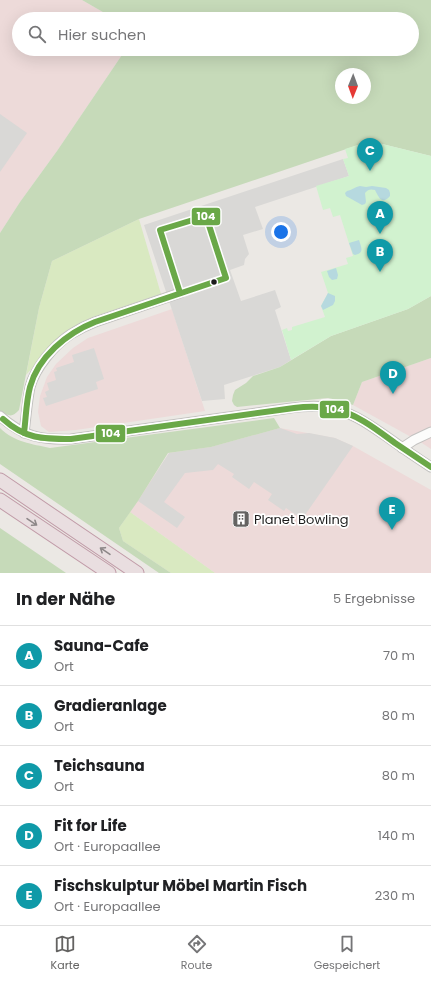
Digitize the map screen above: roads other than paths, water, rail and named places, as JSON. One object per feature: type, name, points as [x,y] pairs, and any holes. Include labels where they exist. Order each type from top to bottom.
[{"type":"highway","points":[[0,480],[137,573]]},
{"type":"highway","points":[[0,500],[109,573]]},
{"type":"street","points":[[24,433],[30,387],[41,366],[50,353],[60,343],[70,335],[95,322],[180,293]]},
{"type":"street","points":[[0,416],[7,423],[24,433],[47,439],[71,439],[284,408],[315,406],[332,408],[352,414],[431,467]]},
{"type":"street","points":[[402,448],[414,440],[431,432]]},
{"type":"water","points":[[360,186],[386,188],[389,190],[390,196],[383,200],[379,198],[375,190],[372,189],[365,193],[366,202],[362,205],[346,196],[345,193]]},
{"type":"water","points":[[359,240],[361,251],[355,255],[353,254],[349,243]]},
{"type":"water","points":[[336,268],[338,275],[337,279],[332,280],[327,271]]},
{"type":"water","points":[[328,293],[335,296],[335,301],[333,305],[323,310],[321,306]]},
{"type":"place","name":"Teichsauna","points":[[370,171]]},
{"type":"place","name":"Sauna-Cafe","points":[[380,234]]},
{"type":"place","name":"Gradieranlage","points":[[380,272]]},
{"type":"place","name":"Fit for Life","points":[[393,394]]},
{"type":"place","name":"Planet Bowling","points":[[241,519]]},
{"type":"place","name":"Fischskulptur Möbel Martin Fisch","points":[[392,530]]}]
